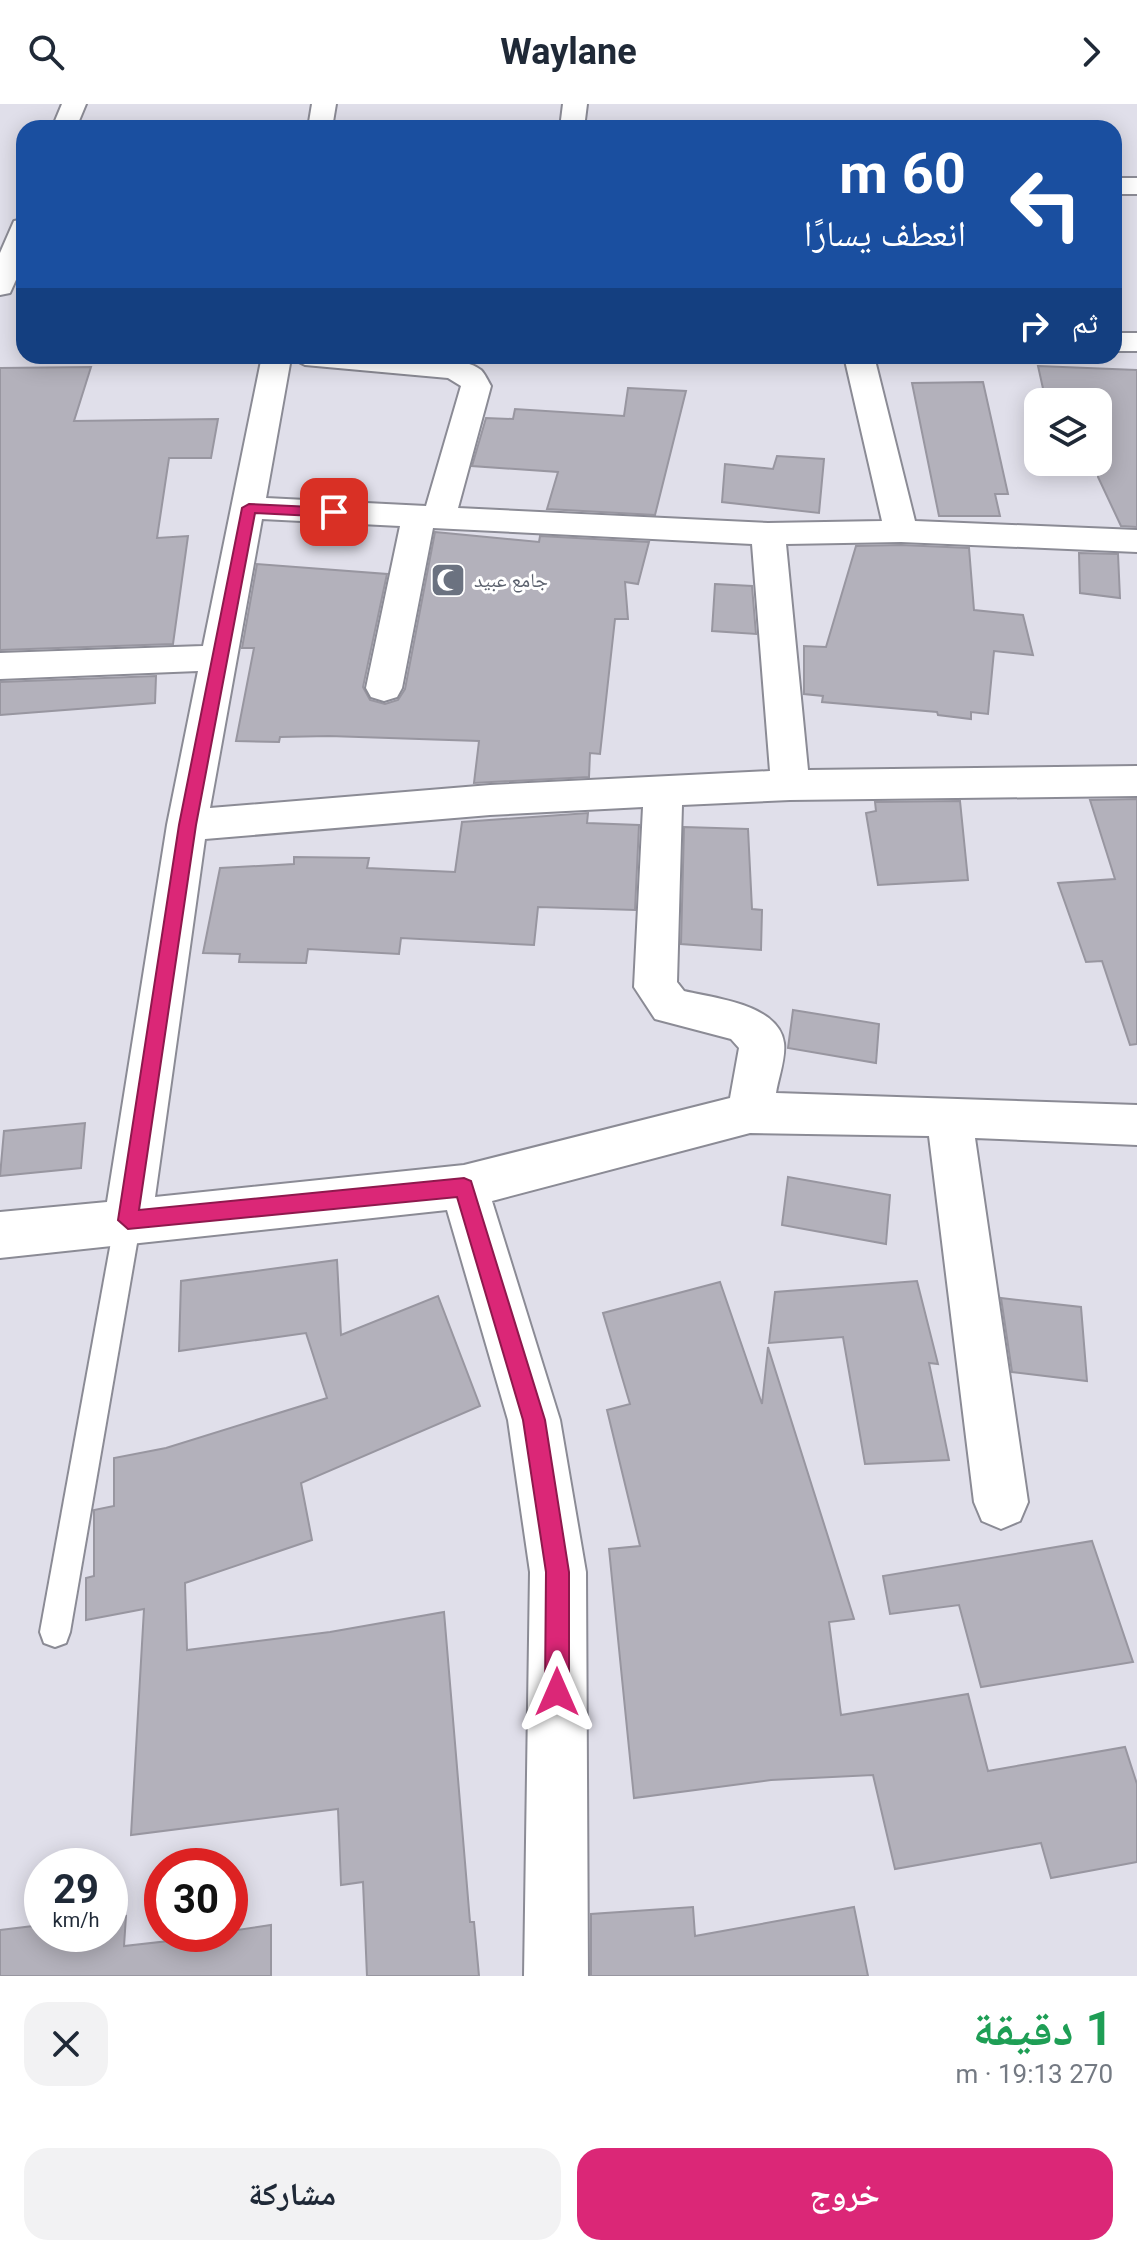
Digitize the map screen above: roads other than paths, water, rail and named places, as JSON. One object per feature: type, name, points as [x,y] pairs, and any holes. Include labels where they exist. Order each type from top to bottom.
[{"type":"street","points":[[0,287],[16,247]]},
{"type":"street","points":[[128,1220],[187,825],[276,364]]},
{"type":"street","points":[[384,688],[429,517],[476,386],[470,376],[453,369],[396,364]]},
{"type":"street","points":[[861,364],[901,531]]},
{"type":"street","points":[[249,508],[768,534],[901,531],[1137,541]]},
{"type":"street","points":[[768,534],[790,785]]},
{"type":"street","points":[[0,666],[220,658]]},
{"type":"street","points":[[187,825],[490,800],[790,785],[1137,781]]},
{"type":"street","points":[[663,792],[655,987],[670,1006],[745,1024],[762,1043],[750,1113]]},
{"type":"street","points":[[0,1235],[464,1187],[623,1148],[690,1126],[750,1113],[1137,1125]]},
{"type":"street","points":[[949,1117],[1001,1502]]},
{"type":"street","points":[[464,1187],[534,1420],[558,1572],[556,1976]]},
{"type":"lane","points":[[55,1632],[128,1220]]},
{"type":"place","name":"جامع عبيد","points":[[448,580]]}]
